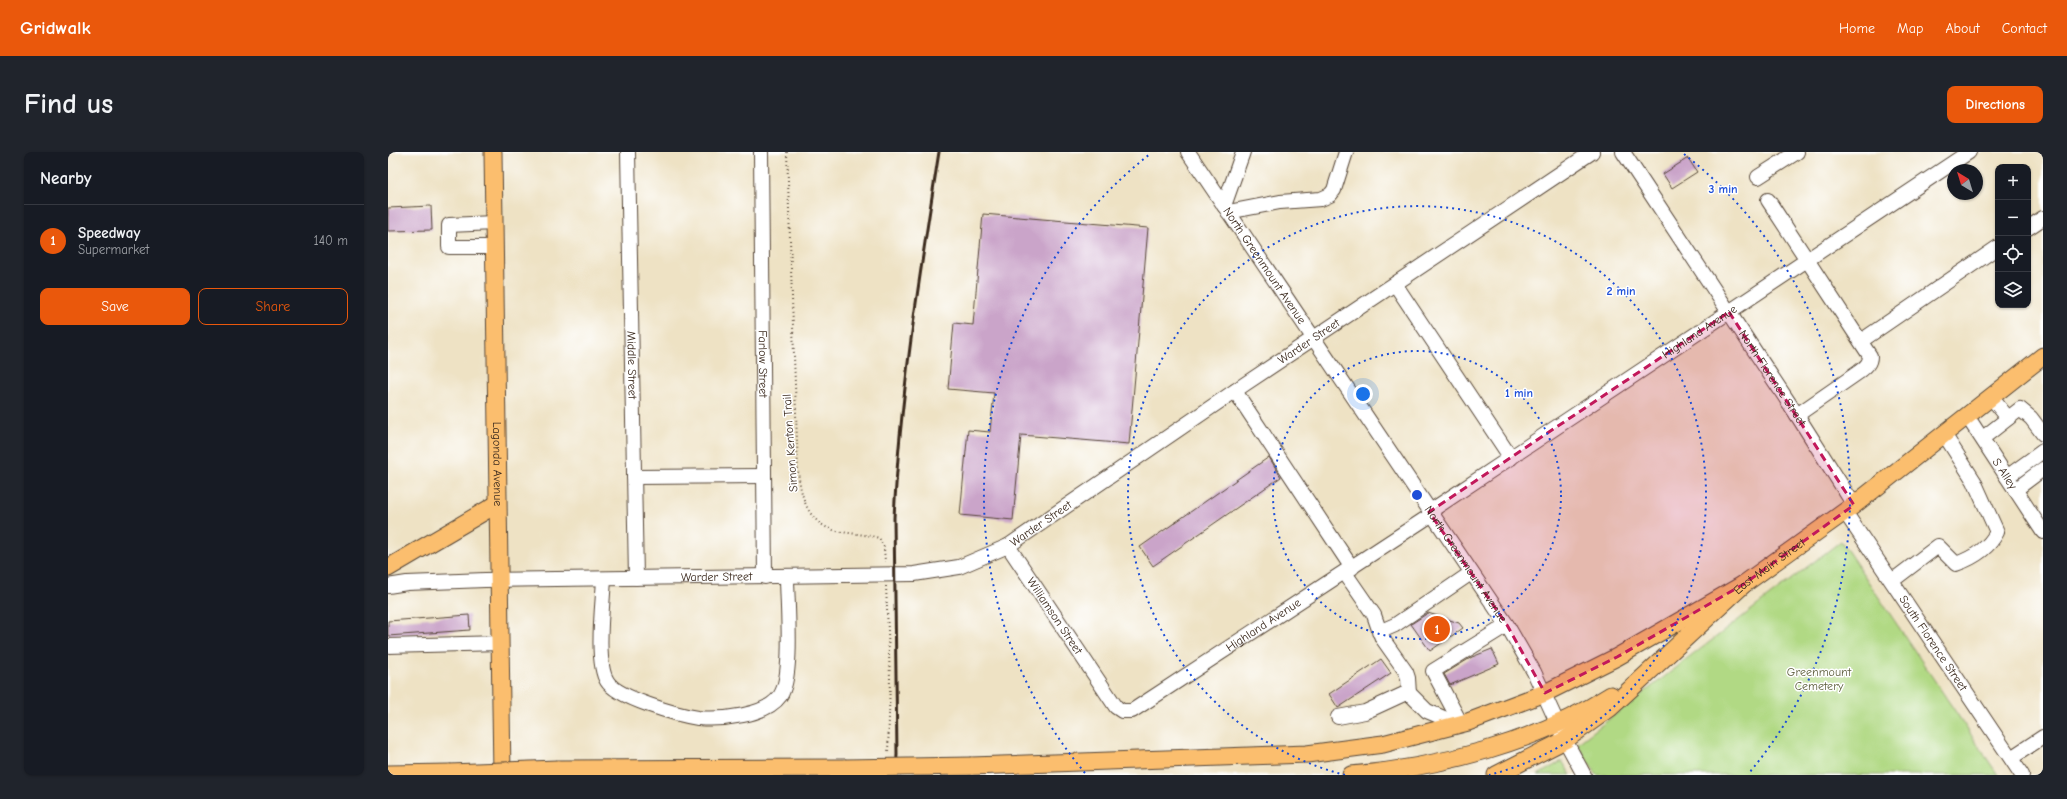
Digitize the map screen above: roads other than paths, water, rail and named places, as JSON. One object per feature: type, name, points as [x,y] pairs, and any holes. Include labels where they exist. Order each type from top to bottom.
[{"type":"main road","name":"Lagonda Avenue","points":[[493,152],[502,775]]},
{"type":"main road","name":"East Main Street","points":[[1496,775],[1565,740],[1610,708],[1744,584],[1849,508],[2043,356]]},
{"type":"main road","points":[[388,568],[497,504]]},
{"type":"main road","points":[[388,774],[557,769],[971,766],[1307,754],[1383,744],[1459,724],[1545,693],[1617,657],[1744,584]]},
{"type":"main road","points":[[1357,775],[1440,762],[1509,743],[1558,724],[1603,700],[1652,668]]},
{"type":"main road","points":[[1357,775],[1383,744]]},
{"type":"street","name":"Middle Street","points":[[628,152],[636,578]]},
{"type":"street","name":"Farlow Street","points":[[761,152],[765,577]]},
{"type":"street","name":"North Greenmount Avenue","points":[[1188,152],[1430,514],[1507,625],[1545,693],[1565,740],[1584,775]]},
{"type":"street","points":[[1243,152],[1226,209],[1280,202],[1321,199],[1330,195],[1334,190],[1346,152]]},
{"type":"street","name":"Warder Street","points":[[388,586],[407,583],[499,580],[914,574],[952,569],[986,557],[1008,546],[1235,391],[1592,152]]},
{"type":"street","name":"North Florence Street","points":[[1624,152],[1797,415],[1849,508]]},
{"type":"street","points":[[1758,177],[1797,152]]},
{"type":"street","name":"Highland Avenue","points":[[1102,685],[1116,707],[1122,711],[1132,711],[1348,570],[1511,458],[1969,152]]},
{"type":"street","points":[[1768,200],[1870,356],[1870,360],[1866,366],[1797,415]]},
{"type":"street","points":[[2031,226],[2043,218]]},
{"type":"street","points":[[494,223],[449,225],[449,247],[495,247]]},
{"type":"street","points":[[1861,341],[1995,249]]},
{"type":"street","points":[[1394,284],[1511,458]]},
{"type":"street","points":[[1235,391],[1348,570],[1374,615],[1379,632],[1406,672],[1408,678],[1408,694],[1427,711],[1459,724]]},
{"type":"street","points":[[1991,397],[2008,418]]},
{"type":"street","points":[[1988,434],[2020,409],[2031,418],[2043,434]]},
{"type":"street","name":"S Alley","points":[[1967,416],[2043,532]]},
{"type":"street","points":[[1892,581],[1938,546],[1956,564],[1970,559],[1992,542],[1997,532],[1974,481],[1944,434]]},
{"type":"street","points":[[2007,477],[2043,451]]},
{"type":"street","points":[[2015,490],[2043,469]]},
{"type":"street","points":[[634,477],[764,476]]},
{"type":"street","name":"South Florence Street","points":[[1849,508],[1892,581],[2022,775]]},
{"type":"street","name":"Williamson Street","points":[[1008,546],[1102,685]]},
{"type":"street","points":[[1379,632],[1395,625],[1471,573]]},
{"type":"street","points":[[604,579],[601,648],[602,669],[606,680],[611,687],[639,701],[698,718],[755,714],[771,706],[780,696],[785,682],[788,664],[787,576]]},
{"type":"street","points":[[1459,724],[1433,671],[1507,625]]},
{"type":"street","points":[[388,646],[500,643]]},
{"type":"street","points":[[1338,717],[1365,712],[1404,694],[1408,694]]},
{"type":"street","points":[[2011,758],[2043,737]]},
{"type":"railway","points":[[896,775],[894,518],[897,472],[906,380],[939,152]]},
{"type":"place","name":"Speedway","points":[[1437,629]]},
{"type":"park label","name":"Greenmount Cemetery","points":[[1819,679]]}]
